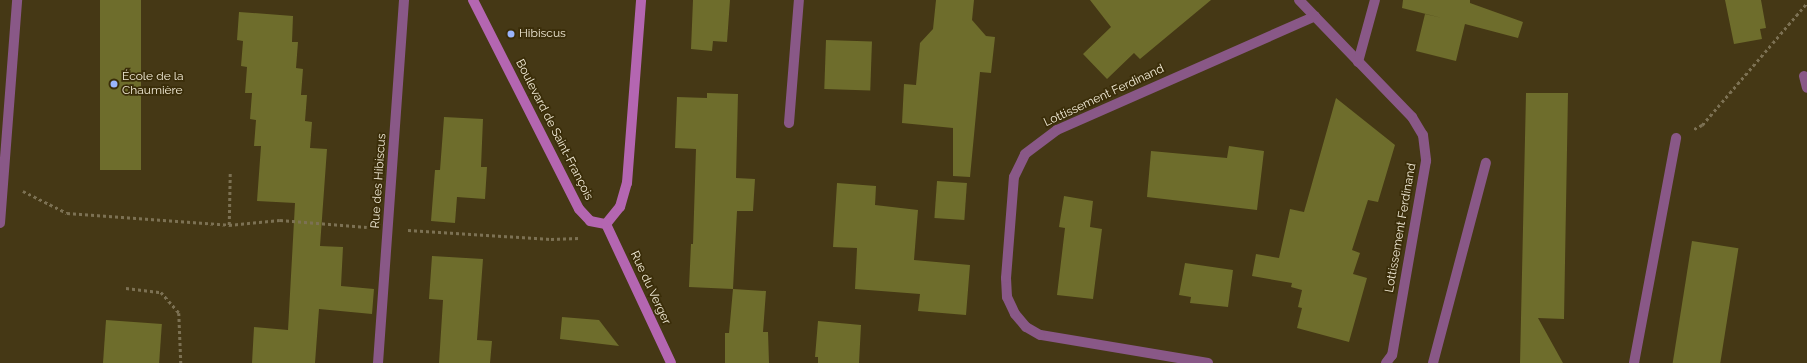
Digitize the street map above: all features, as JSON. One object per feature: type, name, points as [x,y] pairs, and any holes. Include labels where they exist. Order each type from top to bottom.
[{"type":"main road","name":"Boulevard de Saint-François","points":[[473,0],[579,209],[590,221],[606,224]]},
{"type":"main road","points":[[606,224],[620,207],[628,183],[642,0]]},
{"type":"main road","name":"Rue du Verger","points":[[606,224],[671,363]]},
{"type":"street","points":[[0,224],[17,0]]},
{"type":"street","name":"Rue des Hibiscus","points":[[378,363],[389,229],[404,0]]},
{"type":"street","points":[[789,123],[799,0]]},
{"type":"street","name":"Lottissement Ferdinand","points":[[1299,0],[1412,117],[1423,135],[1425,155],[1392,355],[1386,363]]},
{"type":"street","points":[[1358,62],[1375,0]]},
{"type":"street","name":"Lottissement Ferdinand","points":[[1208,363],[1040,335],[1026,327],[1015,314],[1007,297],[1006,278],[1014,177],[1025,154],[1057,130],[1315,16]]},
{"type":"street","points":[[1804,76],[1807,88]]},
{"type":"street","points":[[1634,363],[1676,138]]},
{"type":"street","points":[[1433,363],[1486,163]]},
{"type":"path","points":[[1676,138],[1702,124],[1807,3]]},
{"type":"path","points":[[229,225],[230,173]]},
{"type":"path","points":[[3,181],[67,213],[229,225],[280,220],[389,229],[578,238],[606,224]]},
{"type":"path","points":[[126,288],[161,292],[179,313],[181,363]]},
{"type":"building","name":"École de la Chaumière","points":[[100,0],[141,0],[141,170],[100,170]]},
{"type":"building","points":[[693,0],[730,0],[727,42],[713,41],[712,51],[691,49]]},
{"type":"building","points":[[936,0],[974,0],[972,20],[986,36],[995,37],[991,73],[980,72],[970,177],[953,176],[953,128],[902,123],[904,84],[916,85],[920,43],[933,29]]},
{"type":"building","points":[[1090,0],[1211,0],[1140,59],[1134,53],[1107,79],[1083,54],[1111,27]]},
{"type":"building","points":[[1403,0],[1470,0],[1470,3],[1523,22],[1518,38],[1465,24],[1456,61],[1416,51],[1425,14],[1442,18],[1402,8]]},
{"type":"building","points":[[1725,0],[1761,0],[1766,28],[1760,29],[1762,39],[1734,44]]},
{"type":"building","points":[[239,12],[293,16],[292,42],[298,42],[296,68],[303,69],[301,95],[307,95],[305,121],[312,122],[310,148],[327,149],[320,246],[343,247],[341,286],[374,289],[372,314],[319,309],[315,363],[252,363],[254,327],[288,330],[295,203],[257,201],[261,146],[254,146],[256,120],[250,119],[252,93],[245,93],[247,67],[241,66],[243,41],[237,40]]},
{"type":"building","points":[[826,40],[872,42],[870,91],[824,89]]},
{"type":"building","points":[[707,93],[738,94],[736,178],[755,179],[753,211],[737,211],[733,289],[689,287],[691,244],[693,244],[696,149],[675,148],[677,97],[707,98]]},
{"type":"building","points":[[1526,93],[1568,93],[1564,319],[1538,318],[1563,363],[1520,363]]},
{"type":"building","points":[[1336,98],[1395,145],[1378,202],[1368,200],[1352,250],[1360,253],[1353,274],[1367,278],[1349,342],[1297,328],[1302,308],[1298,307],[1302,290],[1291,287],[1292,283],[1252,276],[1256,254],[1279,258],[1290,209],[1304,212]]},
{"type":"building","points":[[444,117],[483,119],[481,167],[487,167],[485,199],[457,197],[455,223],[431,221],[435,170],[440,170]]},
{"type":"building","points":[[1229,146],[1264,151],[1257,210],[1147,197],[1151,151],[1227,158]]},
{"type":"building","points":[[937,181],[967,183],[964,220],[934,218]]},
{"type":"building","points":[[837,183],[876,186],[875,205],[918,210],[914,260],[970,265],[966,315],[918,311],[920,294],[855,289],[857,248],[833,247]]},
{"type":"building","points":[[1064,196],[1093,201],[1090,227],[1102,229],[1093,299],[1057,295],[1065,228],[1059,227]]},
{"type":"building","points":[[1692,241],[1738,248],[1720,363],[1673,363]]},
{"type":"building","points":[[432,256],[483,259],[477,340],[492,341],[490,363],[439,363],[443,300],[429,299]]},
{"type":"building","points":[[1185,263],[1233,270],[1228,307],[1190,303],[1191,297],[1179,295]]},
{"type":"building","points":[[733,289],[766,291],[763,332],[768,332],[769,363],[725,363],[725,333],[729,333]]},
{"type":"building","points":[[562,317],[599,320],[619,346],[560,339]]},
{"type":"building","points":[[106,320],[162,324],[159,363],[103,363]]},
{"type":"building","points":[[818,321],[861,325],[859,363],[818,363],[818,357],[815,357]]},
{"type":"place","name":"Hibiscus","points":[[511,34]]},
{"type":"place","name":"École de la Chaumière","points":[[114,84]]}]
